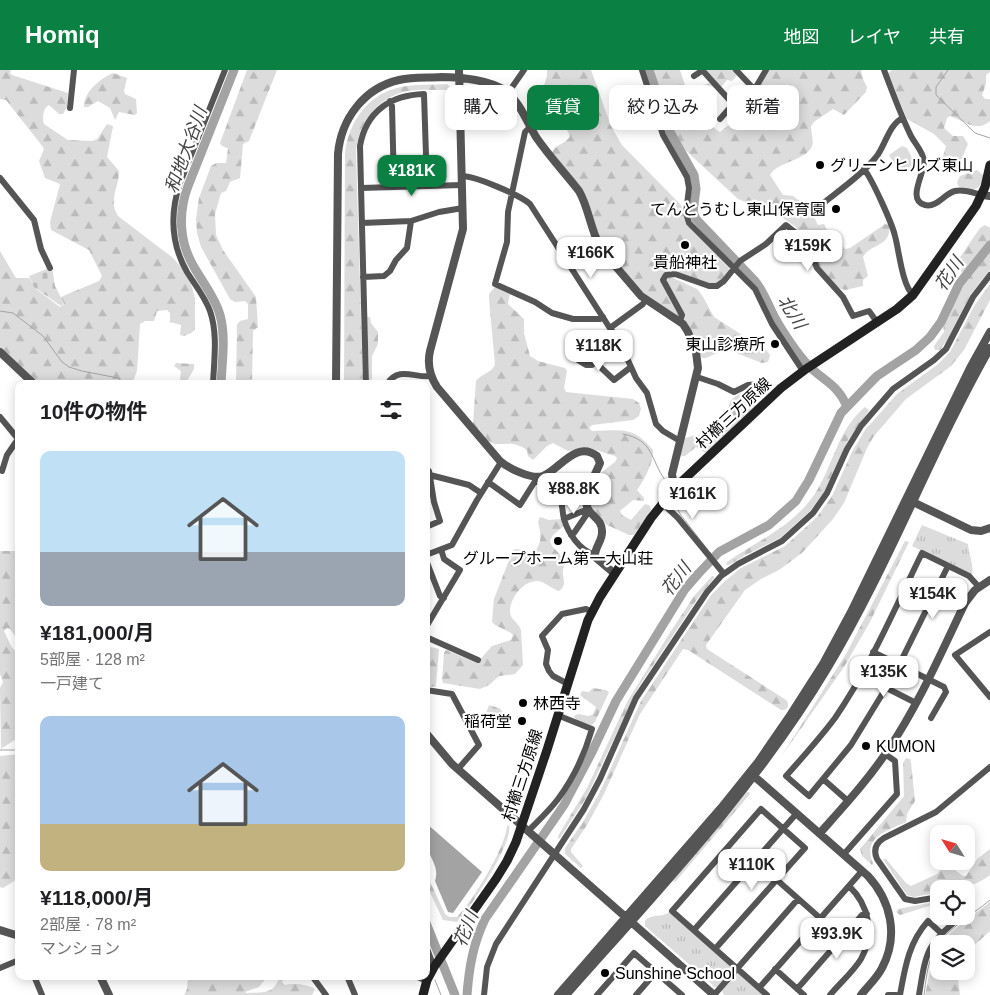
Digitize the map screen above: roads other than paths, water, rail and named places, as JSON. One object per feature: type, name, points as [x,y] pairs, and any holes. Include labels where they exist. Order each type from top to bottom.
[{"type":"main road","name":"村櫛三方原線","points":[[430,970],[445,952],[528,831],[558,715],[592,612],[662,503],[677,486],[774,395],[807,368],[897,309],[913,295],[972,212],[986,196],[990,165]]},
{"type":"main road","name":"村櫛三方原線","points":[[423,980],[423,995]]},
{"type":"street","points":[[70,108],[74,70]]},
{"type":"street","points":[[213,380],[215,334],[212,318],[207,303],[179,255],[174,237],[173,219],[180,183],[225,70]]},
{"type":"street","points":[[514,85],[524,70]]},
{"type":"street","points":[[642,70],[661,130],[687,177],[689,188],[686,213],[689,223],[736,265],[755,289],[772,324],[807,368]]},
{"type":"street","points":[[694,76],[703,70],[727,97]]},
{"type":"street","points":[[757,85],[766,70]]},
{"type":"street","points":[[884,70],[911,137],[924,158],[916,194],[919,202],[931,206],[950,193],[959,190],[986,196]]},
{"type":"street","points":[[738,71],[750,85]]},
{"type":"street","points":[[336,380],[338,154],[344,125],[361,101],[385,84],[406,79],[459,74],[495,85]]},
{"type":"street","points":[[459,74],[462,234],[429,357],[431,376],[437,386],[501,462],[536,479],[557,494],[561,501],[564,519],[571,535],[580,545],[591,554],[594,554],[598,562],[615,574]]},
{"type":"street","points":[[366,380],[360,152],[363,134],[375,113],[390,102],[406,95],[424,94],[427,186]]},
{"type":"street","points":[[390,102],[392,106],[394,187]]},
{"type":"street","points":[[517,104],[527,122]]},
{"type":"street","points":[[720,119],[727,111]]},
{"type":"street","points":[[815,210],[864,169],[881,150],[897,121],[903,118]]},
{"type":"street","points":[[527,130],[525,132],[507,218],[507,242],[495,284],[535,302],[552,313],[573,319],[600,319],[602,317]]},
{"type":"street","points":[[532,130],[581,195],[602,251],[645,300],[680,321],[688,332],[697,356],[698,368],[672,476],[677,486]]},
{"type":"street","points":[[864,169],[894,231],[902,269],[910,292],[913,295]]},
{"type":"street","points":[[361,188],[427,186],[462,181],[466,176],[512,193],[525,200],[533,209],[624,351],[636,378],[647,393],[656,424],[680,442]]},
{"type":"street","points":[[0,178],[34,220],[41,249],[50,268]]},
{"type":"street","points":[[362,223],[411,221],[439,212],[463,208]]},
{"type":"street","points":[[364,278],[384,276],[390,271],[396,260],[407,248],[411,221]]},
{"type":"street","points":[[680,321],[682,315],[663,280],[666,275],[675,274],[713,286],[724,281],[736,265],[766,244],[786,225],[806,241],[817,268],[843,297],[852,316],[869,311],[877,322]]},
{"type":"street","points":[[484,995],[487,967],[496,944],[589,799],[641,690],[704,596],[724,574],[747,558],[782,541],[818,507],[861,426],[893,389],[934,360],[946,349],[973,297],[990,275]]},
{"type":"street","points":[[573,357],[588,366],[594,362],[598,347],[611,330],[643,304],[645,300]]},
{"type":"street","points":[[566,995],[734,793],[769,746],[807,689],[860,595],[970,368],[990,332]]},
{"type":"street","points":[[558,995],[714,828],[755,776],[797,717],[838,650],[866,598],[990,348]]},
{"type":"street","points":[[0,352],[30,380]]},
{"type":"street","points":[[594,362],[614,380],[631,367]]},
{"type":"street","points":[[389,380],[406,373],[431,376]]},
{"type":"street","points":[[697,377],[734,392],[748,385],[759,384]]},
{"type":"street","points":[[0,418],[15,436]]},
{"type":"street","points":[[2,471],[7,456],[15,444]]},
{"type":"street","points":[[488,482],[520,505],[536,479],[576,452],[589,451],[594,453],[599,458],[600,463],[586,498],[588,510],[600,521],[602,528],[602,536],[594,554]]},
{"type":"street","points":[[430,553],[452,545],[501,462]]},
{"type":"street","points":[[430,525],[440,521],[434,502],[430,475],[469,485],[481,493]]},
{"type":"street","points":[[913,502],[971,530],[981,531],[990,528]]},
{"type":"street","points":[[662,503],[678,518],[724,574]]},
{"type":"street","points":[[564,519],[588,510]]},
{"type":"street","points":[[571,535],[588,510]]},
{"type":"street","points":[[430,620],[460,570],[444,559],[441,549]]},
{"type":"street","points":[[886,688],[860,731],[808,796],[786,776],[834,719],[861,675],[922,553],[969,576],[979,587]]},
{"type":"street","points":[[899,665],[948,566]]},
{"type":"street","points":[[430,570],[440,596],[444,598]]},
{"type":"street","points":[[820,833],[885,754],[916,703],[966,604],[979,587],[990,580]]},
{"type":"street","points":[[568,684],[558,679],[549,671],[546,664],[548,650],[542,636],[562,614],[586,609],[592,612]]},
{"type":"street","points":[[990,632],[955,655],[990,697]]},
{"type":"street","points":[[430,639],[478,660]]},
{"type":"street","points":[[873,652],[944,687],[946,692],[934,716]]},
{"type":"street","points":[[861,675],[916,703]]},
{"type":"street","points":[[430,691],[452,694],[479,745],[458,769]]},
{"type":"street","points":[[528,831],[564,791],[588,742],[592,728],[558,715]]},
{"type":"street","points":[[430,739],[458,769],[714,995],[798,899]]},
{"type":"street","points":[[844,854],[897,794],[895,761],[885,754]]},
{"type":"street","points":[[930,898],[914,901],[905,899],[877,859],[876,847],[881,839],[936,812],[990,767]]},
{"type":"street","points":[[755,776],[862,871],[877,886],[884,899],[889,912],[892,934],[890,948],[882,968],[861,995]]},
{"type":"street","points":[[823,779],[848,801]]},
{"type":"street","points":[[715,949],[805,848],[761,809],[672,911],[767,995]]},
{"type":"street","points":[[694,930],[797,813]]},
{"type":"street","points":[[759,988],[862,871]]},
{"type":"street","points":[[776,880],[820,918]]},
{"type":"street","points":[[830,995],[858,964],[864,952],[869,933],[867,914],[861,901],[849,886]]},
{"type":"street","points":[[797,989],[862,915],[867,914]]},
{"type":"street","points":[[900,995],[908,956],[916,936],[928,921],[941,933]]},
{"type":"street","points":[[919,995],[925,959],[941,933],[951,925]]},
{"type":"street","points":[[0,930],[15,935]]},
{"type":"street","points":[[597,995],[634,953],[678,994]]},
{"type":"street","points":[[430,957],[432,962],[436,964]]},
{"type":"street","points":[[0,968],[15,962]]},
{"type":"street","points":[[775,969],[804,995]]},
{"type":"street","points":[[636,995],[656,972]]},
{"type":"street","points":[[36,980],[42,995]]},
{"type":"street","points":[[102,980],[109,995]]},
{"type":"street","points":[[315,980],[326,995]]},
{"type":"street","points":[[348,980],[354,995]]},
{"type":"street","points":[[888,995],[896,995]]},
{"type":"waterway","name":"和地大谷川","points":[[221,380],[222,323],[218,308],[197,273],[185,248],[182,217],[188,186],[234,70]]},
{"type":"waterway","name":"北川","points":[[649,70],[670,132],[694,175],[696,189],[693,212],[696,219],[755,281],[772,313],[795,349],[808,365],[835,388],[847,407]]},
{"type":"waterway","points":[[948,70],[936,87],[936,95],[975,133],[990,138]]},
{"type":"waterway","name":"花川","points":[[467,995],[472,956],[485,919],[564,805],[616,701],[685,589],[719,552],[769,525],[796,501],[809,480],[841,413],[877,376],[916,350],[930,337],[941,322],[959,284],[990,245]]},
{"type":"waterway","points":[[0,311],[13,313],[43,336],[62,362],[69,367],[120,380]]},
{"type":"waterway","points":[[623,434],[641,441],[646,446],[665,480]]},
{"type":"waterway","points":[[676,495],[676,506],[680,514],[708,550]]},
{"type":"waterway","name":"花川","points":[[710,552],[714,557]]},
{"type":"waterway","points":[[0,750],[15,750]]},
{"type":"waterway","points":[[924,995],[929,963],[938,945],[951,930],[990,900]]},
{"type":"waterway","name":"和地大谷川","points":[[430,933],[455,995]]},
{"type":"waterway","points":[[435,980],[441,995]]},
{"type":"place","name":"グリーンヒルズ東山","points":[[820,165]]},
{"type":"place","name":"てんとうむし東山保育園","points":[[836,209]]},
{"type":"place","name":"貴船神社","points":[[685,245]]},
{"type":"place","name":"東山診療所","points":[[775,344]]},
{"type":"place","name":"グループホーム第一大山荘","points":[[558,541]]},
{"type":"place","name":"林西寺","points":[[523,703]]},
{"type":"place","name":"稲荷堂","points":[[522,721]]},
{"type":"place","name":"KUMON","points":[[866,746]]},
{"type":"place","name":"Sunshine School","points":[[605,973]]}]
